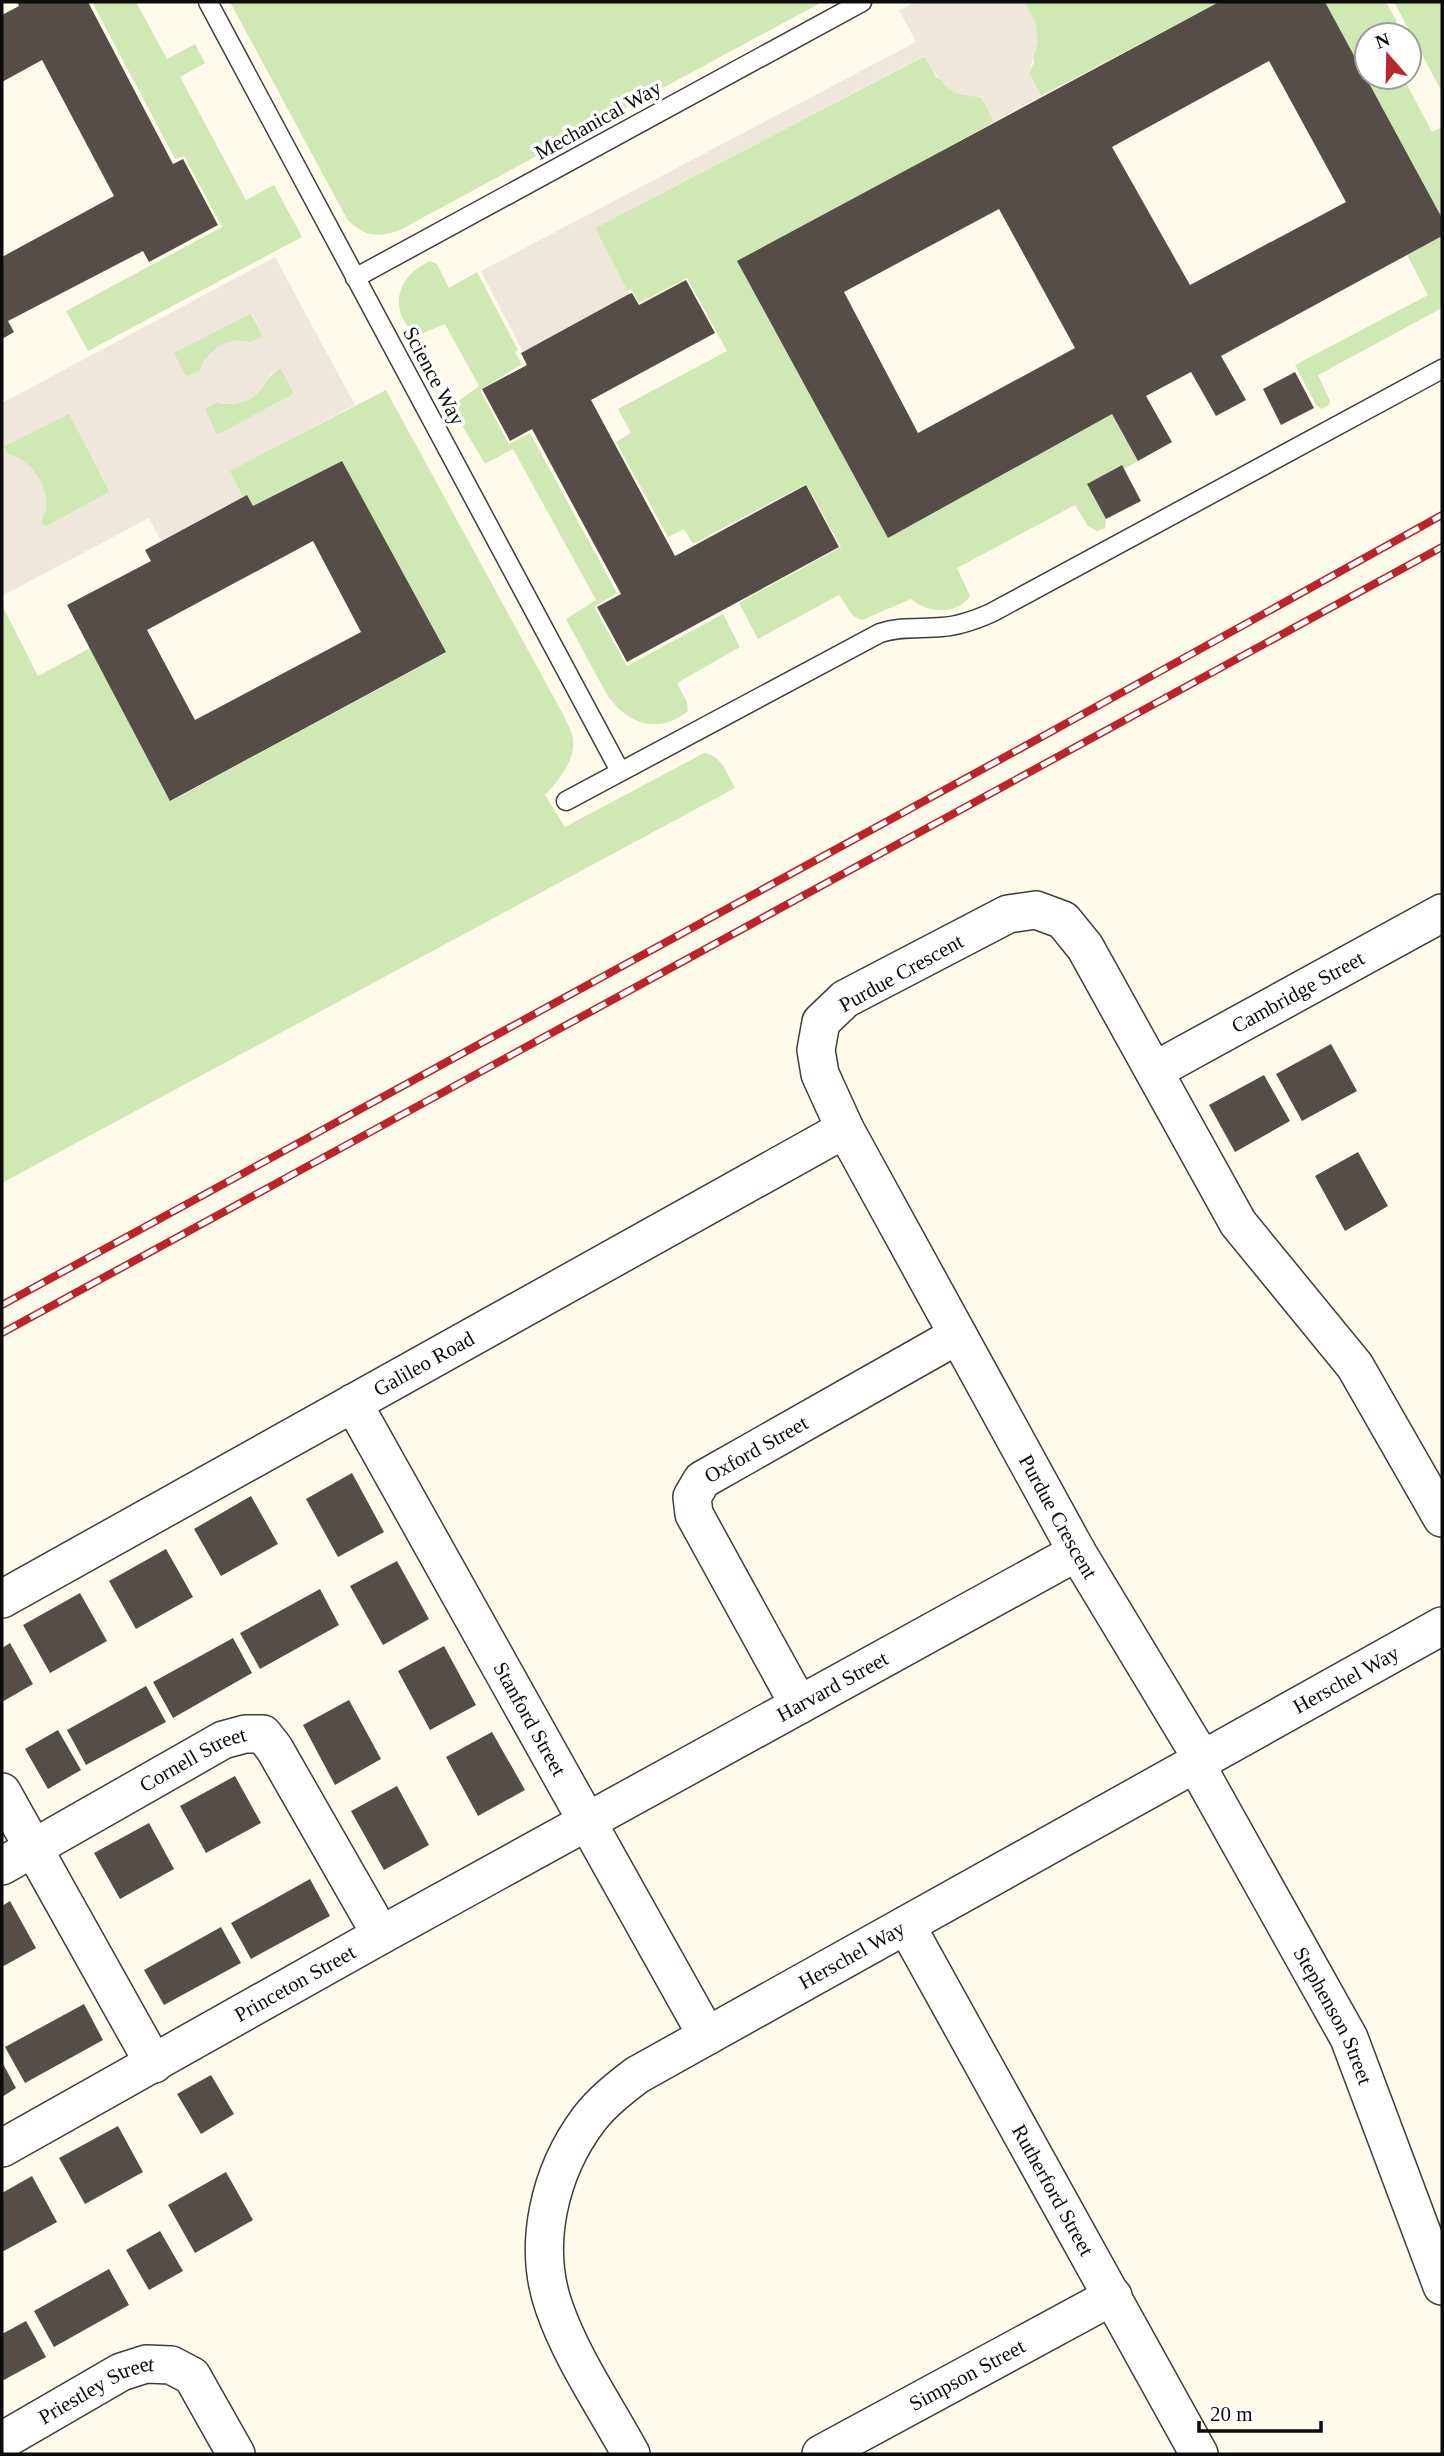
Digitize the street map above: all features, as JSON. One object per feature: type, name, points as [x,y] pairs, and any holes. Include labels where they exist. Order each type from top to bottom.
[{"type":"street","name":"Purdue Crescent","points":[[1202,1759],[1077,1552],[845,1129],[820,1074],[816,1050],[821,1022],[845,999],[1008,914],[1036,910],[1063,920],[1085,947],[1238,1223],[1355,1366],[1442,1518]]},
{"type":"street","name":"Cambridge Street","points":[[1154,1071],[1442,914]]},
{"type":"street","name":"Galileo Road","points":[[2,1599],[845,1129]]},
{"type":"street","name":"Oxford Street","points":[[799,1705],[694,1514],[692,1497],[702,1480],[958,1335]]},
{"type":"street","name":"Stanford Street","points":[[353,1403],[707,2036]]},
{"type":"street","name":"Harvard Street","points":[[589,1822],[1077,1552]]},
{"type":"street","name":"Herschel Way","points":[[631,2454],[566,2337],[553,2304],[546,2271],[545,2236],[550,2202],[559,2172],[590,2117],[612,2094],[637,2075],[1442,1626]]},
{"type":"street","name":"Cornell Street","points":[[17,1858],[223,1740],[245,1734],[263,1734],[274,1748],[382,1935]]},
{"type":"street","name":"Stephenson Street","points":[[1202,1759],[1203,1777],[1349,2038],[1442,2286]]},
{"type":"street","points":[[2,1792],[17,1858],[154,2064]]},
{"type":"street","name":"Princeton Street","points":[[2,2148],[589,1822]]},
{"type":"street","name":"Rutherford Street","points":[[906,1925],[1199,2454]]},
{"type":"street","name":"Simpson Street","points":[[821,2454],[1113,2296]]},
{"type":"street","name":"Priestley Street","points":[[2,2441],[121,2372],[146,2364],[172,2365],[192,2376],[236,2454]]},
{"type":"lane","name":"Science Way","points":[[208,2],[620,771]]},
{"type":"lane","name":"Mechanical Way","points":[[355,278],[862,2]]},
{"type":"lane","points":[[566,802],[880,633],[896,628],[943,627],[970,622],[991,614],[1442,369]]},
{"type":"green space","points":[[92,2],[136,2],[167,59],[195,44],[205,63],[180,77],[246,200],[274,185],[302,237],[88,351],[66,311],[222,227],[184,156],[175,159]]},
{"type":"green space","points":[[230,2],[822,2],[398,231],[376,235],[364,232],[347,219]]},
{"type":"green space","points":[[1024,2],[1219,2],[1041,96],[1029,73],[1034,62]]},
{"type":"green space","points":[[1325,2],[1386,2],[1396,21],[1353,21],[1353,54]]},
{"type":"green space","points":[[1394,2],[1442,2],[1442,92],[1423,56],[1423,21],[1404,21]]},
{"type":"green space","points":[[925,56],[936,77],[982,98],[994,122],[738,262],[888,538],[1112,414],[1138,461],[1124,469],[1121,465],[1087,484],[1106,519],[1105,528],[1097,531],[1088,526],[1075,505],[957,568],[970,596],[958,607],[934,610],[911,599],[862,620],[853,616],[839,595],[758,639],[739,603],[841,547],[806,484],[693,544],[684,529],[668,537],[616,442],[631,433],[618,409],[727,351],[687,278],[639,303],[631,289],[627,291],[595,228]]},
{"type":"green space","points":[[1373,91],[1410,91],[1432,132],[1442,127],[1442,218]]},
{"type":"green space","points":[[1442,236],[1442,308],[1318,375],[1330,401],[1329,405],[1322,409],[1316,405],[1295,365],[1428,295],[1407,255]]},
{"type":"green space","points":[[430,261],[437,264],[449,288],[477,272],[518,350],[515,352],[522,364],[480,390],[509,444],[530,433],[617,593],[594,607],[627,666],[723,614],[740,647],[677,683],[687,702],[688,711],[677,719],[665,723],[643,723],[623,712],[606,693],[566,619],[596,600],[513,449],[485,464],[454,412],[453,405],[479,386],[445,324],[416,336],[401,315],[399,304],[403,284],[419,267]]},
{"type":"green space","points":[[251,313],[263,337],[204,360],[200,370],[186,377],[173,353]]},
{"type":"green space","points":[[281,368],[294,394],[217,435],[204,409],[217,402],[230,404],[253,396]]},
{"type":"green space","points":[[386,390],[571,732],[573,746],[569,762],[545,795],[565,827],[704,753],[719,761],[735,788],[2,1183],[2,605],[38,676],[90,648],[171,801],[445,653],[342,461],[253,506],[247,495],[243,497],[229,471]]},
{"type":"green space","points":[[69,413],[110,492],[45,527],[41,521],[46,510],[20,459],[7,454],[3,446]]},
{"type":"shaded area","points":[[916,2],[1025,2],[1036,24],[1038,42],[1029,73],[1041,96],[994,122],[982,98],[958,94],[945,86],[924,56],[595,228],[629,294],[523,352],[481,271],[916,42],[899,10]]},
{"type":"shaded area","points":[[275,257],[355,405],[230,471],[243,497],[161,541],[149,518],[2,596],[2,403]],"holes":[[[252,313],[263,337],[250,342],[236,340],[219,345],[204,360],[200,370],[186,377],[174,353]],[[281,368],[294,394],[217,435],[205,409],[217,402],[234,405],[251,399],[263,388],[270,374]],[[69,414],[110,491],[45,527],[41,521],[46,510],[46,496],[41,481],[31,467],[7,454],[3,447]]]},
{"type":"building","points":[[17,2],[88,2],[173,164],[183,159],[218,225],[149,262],[143,251],[8,321],[14,332],[2,339],[2,257],[114,196],[42,60],[2,82],[2,15],[19,6]]},
{"type":"building","points":[[1219,2],[1325,2],[1353,54],[1353,91],[1373,91],[1442,218],[1442,236],[1221,356],[1246,400],[1216,416],[1191,372],[1146,396],[1172,442],[1138,461],[1112,414],[888,538],[737,261]],"holes":[[[1269,61],[1346,202],[1190,285],[1112,147]],[[999,209],[1075,348],[918,433],[844,292]]]},
{"type":"building","points":[[686,280],[715,333],[591,400],[675,556],[806,485],[839,547],[627,662],[597,607],[621,594],[532,429],[510,441],[482,389],[527,365],[521,353],[629,294],[632,293],[639,305]]},
{"type":"building","points":[[1295,372],[1314,408],[1281,425],[1263,389]]},
{"type":"building","points":[[342,461],[446,652],[170,801],[67,605],[151,561],[145,550],[247,495],[253,506]],"holes":[[[313,541],[361,632],[195,720],[147,630]]]},
{"type":"building","points":[[1122,465],[1141,501],[1106,519],[1087,484]]},
{"type":"building","points":[[1331,1044],[1357,1091],[1302,1121],[1276,1074]]},
{"type":"building","points":[[1264,1075],[1290,1121],[1235,1152],[1209,1105]]},
{"type":"building","points":[[1358,1152],[1388,1206],[1345,1231],[1315,1176]]},
{"type":"building","points":[[352,1473],[384,1532],[338,1557],[306,1499]]},
{"type":"building","points":[[251,1496],[278,1544],[221,1576],[194,1529]]},
{"type":"building","points":[[166,1549],[193,1597],[136,1629],[109,1581]]},
{"type":"building","points":[[397,1561],[429,1619],[383,1645],[350,1586]]},
{"type":"building","points":[[320,1589],[339,1625],[260,1669],[240,1633]]},
{"type":"building","points":[[80,1593],[107,1641],[50,1673],[23,1625]]},
{"type":"building","points":[[233,1638],[252,1673],[173,1718],[153,1682]]},
{"type":"building","points":[[10,1643],[33,1684],[2,1702],[2,1648]]},
{"type":"building","points":[[444,1646],[476,1705],[430,1730],[398,1671]]},
{"type":"building","points":[[146,1686],[166,1722],[86,1765],[67,1730]]},
{"type":"building","points":[[349,1700],[381,1759],[335,1785],[303,1725]]},
{"type":"building","points":[[58,1730],[81,1770],[48,1789],[25,1749]]},
{"type":"building","points":[[492,1732],[525,1790],[478,1816],[446,1757]]},
{"type":"building","points":[[235,1776],[261,1823],[206,1853],[180,1806]]},
{"type":"building","points":[[397,1786],[429,1845],[384,1870],[351,1811]]},
{"type":"building","points":[[149,1823],[174,1869],[120,1899],[94,1853]]},
{"type":"building","points":[[310,1879],[330,1916],[251,1959],[231,1923]]},
{"type":"building","points":[[10,1901],[36,1948],[2,1967],[2,1906]]},
{"type":"building","points":[[221,1927],[241,1963],[164,2005],[144,1970]]},
{"type":"building","points":[[84,2004],[103,2040],[25,2083],[5,2047]]},
{"type":"building","points":[[2,2062],[16,2088],[2,2097]]},
{"type":"building","points":[[211,2075],[234,2114],[201,2134],[177,2094]]},
{"type":"building","points":[[118,2126],[143,2172],[85,2204],[59,2158]]},
{"type":"building","points":[[226,2172],[253,2220],[195,2253],[168,2205]]},
{"type":"building","points":[[32,2176],[57,2222],[2,2252],[2,2193]]},
{"type":"building","points":[[160,2231],[183,2271],[149,2290],[126,2250]]},
{"type":"building","points":[[109,2269],[129,2305],[54,2347],[34,2311]]},
{"type":"building","points":[[26,2321],[46,2357],[2,2381],[2,2334]]},
{"type":"railway","points":[[2,1305],[1442,515]]},
{"type":"railway","points":[[2,1333],[1442,547]]}]
